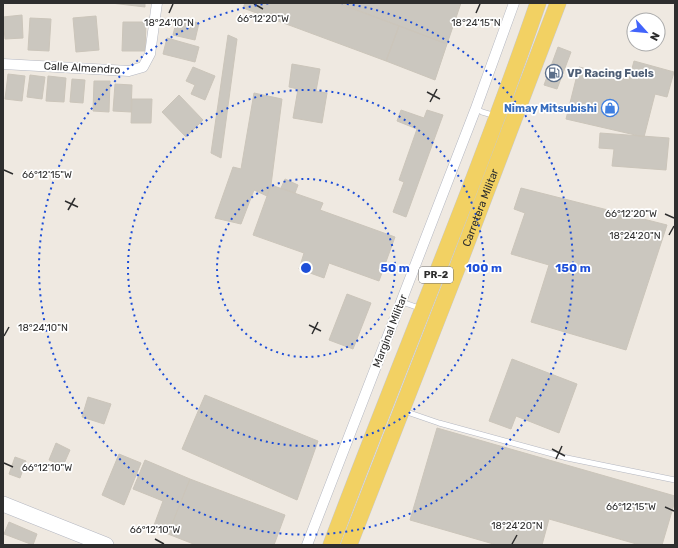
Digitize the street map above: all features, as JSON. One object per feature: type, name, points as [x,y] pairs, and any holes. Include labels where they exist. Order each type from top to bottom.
[{"type":"main road","name":"Carretera Militar","points":[[331,545],[497,116],[538,3]]},
{"type":"main road","name":"Carretera Militar","points":[[349,545],[558,3]]},
{"type":"street","name":"Calle Almendro","points":[[3,64],[129,71],[143,67],[150,54],[157,3]]},
{"type":"street","name":"Marginal Militar","points":[[307,545],[402,302],[476,108],[514,3]]},
{"type":"street","points":[[3,504],[106,545]]},
{"type":"lane","points":[[476,108],[482,112],[497,116]]},
{"type":"lane","points":[[402,302],[422,309]]},
{"type":"lane","points":[[401,410],[567,458],[675,480]]},
{"type":"building","points":[[111,3],[145,3],[145,7]]},
{"type":"building","points":[[245,3],[337,3],[399,26],[386,61],[243,8]]},
{"type":"building","points":[[339,3],[461,3],[447,44]]},
{"type":"building","points":[[22,15],[23,38],[5,39],[3,17]]},
{"type":"building","points":[[96,16],[99,50],[76,52],[73,18]]},
{"type":"building","points":[[30,18],[51,19],[49,51],[28,50]]},
{"type":"building","points":[[177,18],[199,23],[195,40],[173,35]]},
{"type":"building","points":[[123,22],[146,22],[145,51],[122,51]]},
{"type":"building","points":[[399,26],[447,44],[435,80],[386,61]]},
{"type":"building","points":[[228,35],[237,39],[221,158],[211,153]]},
{"type":"building","points":[[167,38],[199,47],[195,62],[163,54]]},
{"type":"building","points":[[558,47],[571,52],[557,89],[544,85]]},
{"type":"building","name":"Nimay Mitsubishi","points":[[634,61],[674,72],[667,97],[655,94],[644,137],[566,119],[579,67],[629,80]]},
{"type":"building","points":[[292,64],[320,69],[316,91],[327,93],[322,123],[293,118],[298,89],[289,87]]},
{"type":"building","points":[[193,67],[215,76],[205,100],[191,94],[195,85],[186,81]]},
{"type":"building","points":[[8,74],[25,76],[22,101],[5,99]]},
{"type":"building","points":[[30,75],[45,77],[42,99],[27,97]]},
{"type":"building","points":[[48,76],[66,78],[64,102],[46,101]]},
{"type":"building","points":[[72,79],[85,80],[83,103],[70,102]]},
{"type":"building","points":[[94,81],[110,81],[109,112],[93,111]]},
{"type":"building","points":[[115,84],[132,85],[131,112],[113,111]]},
{"type":"building","points":[[254,93],[282,99],[271,185],[267,196],[254,190],[241,224],[215,218],[233,167],[241,169]]},
{"type":"building","points":[[179,95],[203,120],[186,137],[162,112]]},
{"type":"building","points":[[132,99],[152,99],[151,123],[131,123]]},
{"type":"building","points":[[401,110],[424,118],[427,110],[443,115],[406,217],[393,212],[404,182],[399,180],[417,129],[397,121]]},
{"type":"building","points":[[600,133],[669,138],[666,170],[612,166],[614,149],[599,148]]},
{"type":"building","points":[[285,179],[298,185],[295,193],[281,188]]},
{"type":"building","points":[[271,185],[323,203],[320,210],[395,237],[379,281],[329,263],[324,278],[299,269],[304,253],[253,235]]},
{"type":"building","points":[[521,188],[667,225],[626,350],[531,322],[549,265],[511,254],[525,213],[514,209]]},
{"type":"building","points":[[347,294],[371,303],[353,349],[329,340]]},
{"type":"building","points":[[512,359],[577,384],[559,433],[516,416],[511,429],[489,421]]},
{"type":"building","points":[[205,395],[318,441],[297,500],[182,449]]},
{"type":"building","points":[[88,397],[111,404],[104,424],[82,417]]},
{"type":"building","points":[[437,428],[675,496],[675,501],[662,545],[640,545],[549,519],[542,545],[497,545],[410,520]]},
{"type":"building","points":[[56,443],[70,450],[63,466],[49,460]]},
{"type":"building","points":[[119,454],[141,463],[124,505],[102,495]]},
{"type":"building","points":[[15,457],[26,461],[20,478],[9,474]]},
{"type":"building","points":[[145,460],[190,479],[168,534],[153,528],[163,501],[133,489]]},
{"type":"building","points":[[190,479],[285,515],[274,545],[196,545],[168,534]]},
{"type":"building","points":[[9,522],[37,534],[33,545],[4,534]]},
{"type":"place","name":"VP Racing Fuels","points":[[554,73]]},
{"type":"place","name":"Nimay Mitsubishi","points":[[610,108]]}]
